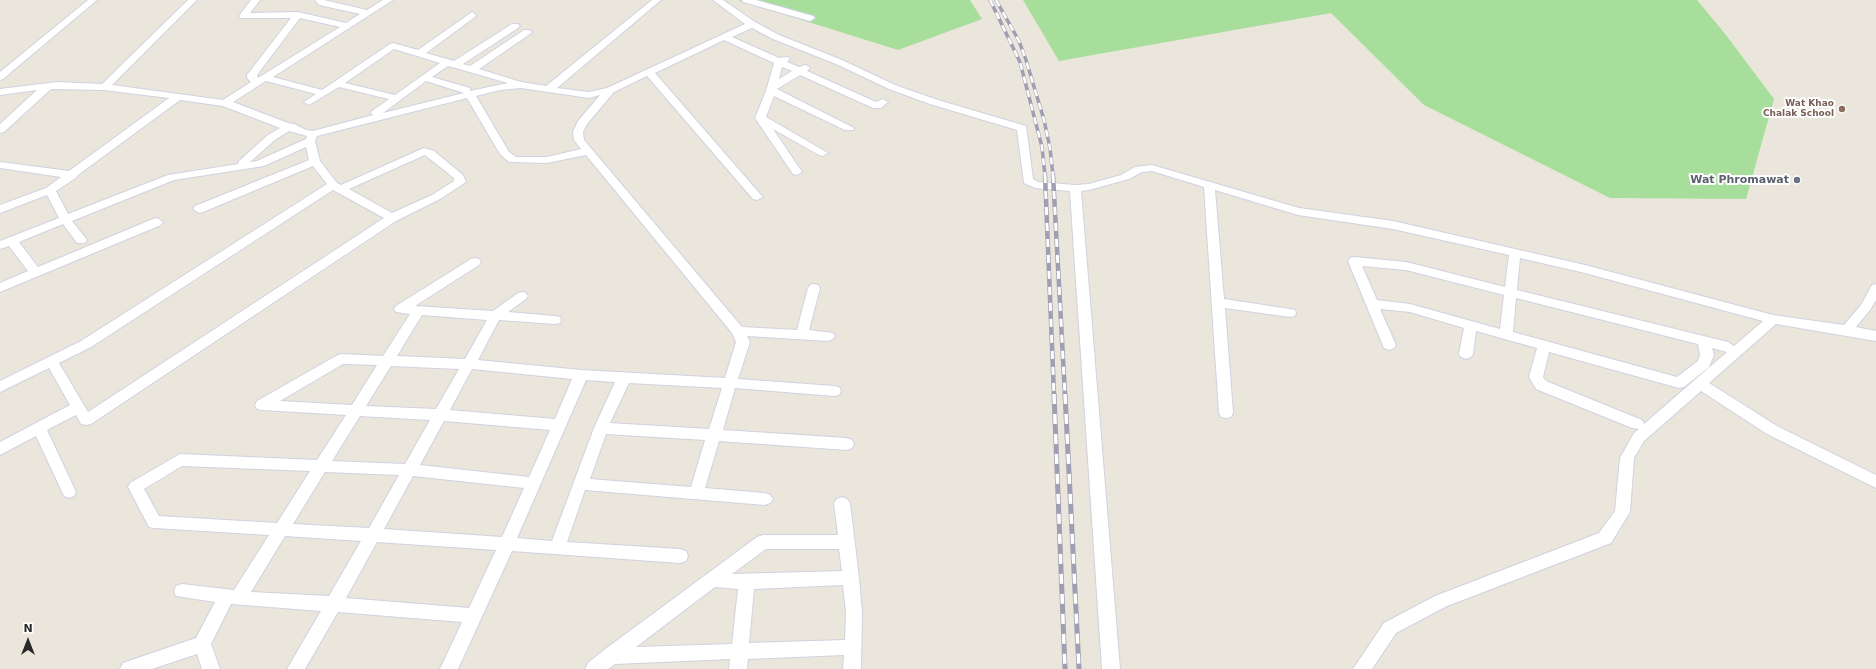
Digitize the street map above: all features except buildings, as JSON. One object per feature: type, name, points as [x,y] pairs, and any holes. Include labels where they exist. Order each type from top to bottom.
[{"type":"street","points":[[0,77],[92,0]]},
{"type":"street","points":[[104,87],[193,0]]},
{"type":"street","points":[[256,0],[243,16],[298,15],[347,26]]},
{"type":"street","points":[[319,0],[318,1],[322,3],[368,13]]},
{"type":"street","points":[[225,103],[389,0]]},
{"type":"street","points":[[548,90],[657,0]]},
{"type":"street","points":[[717,0],[752,24],[776,37],[840,62],[892,87],[934,102],[1022,128],[1028,180],[1035,185],[1075,188],[1089,187],[1125,177],[1139,169],[1152,168],[1298,211],[1393,225],[1585,269],[1773,319],[1876,336]]},
{"type":"street","points":[[746,0],[810,18]]},
{"type":"street","points":[[298,15],[252,75],[252,78],[261,81],[324,92]]},
{"type":"street","points":[[419,54],[472,15]]},
{"type":"street","points":[[309,102],[393,46],[521,85],[589,95],[610,90],[752,24]]},
{"type":"street","points":[[376,113],[425,78],[515,26]]},
{"type":"street","points":[[472,69],[527,32]]},
{"type":"street","points":[[727,36],[844,88]]},
{"type":"street","points":[[760,118],[782,60]]},
{"type":"street","points":[[771,90],[802,70]]},
{"type":"street","points":[[649,72],[757,197]]},
{"type":"street","points":[[425,78],[468,92],[505,154],[512,160],[547,160],[588,151]]},
{"type":"street","points":[[337,84],[396,98]]},
{"type":"street","points":[[36,273],[5,242],[172,176],[260,164],[312,137],[468,92],[521,85]]},
{"type":"street","points":[[0,130],[48,86]]},
{"type":"street","points":[[0,92],[48,86],[104,87],[180,96],[225,103],[290,126],[312,137]]},
{"type":"street","points":[[610,90],[582,123],[578,132],[579,140],[738,331],[743,342],[696,494]]},
{"type":"street","points":[[771,90],[849,128]]},
{"type":"street","points":[[0,209],[50,190],[73,175],[180,96]]},
{"type":"street","points":[[760,118],[823,153]]},
{"type":"street","points":[[760,118],[797,172]]},
{"type":"street","points":[[243,163],[272,137],[290,126]]},
{"type":"street","points":[[312,137],[315,161],[337,187],[392,218]]},
{"type":"street","points":[[0,387],[92,340],[237,248],[337,187],[424,151],[430,153],[459,177],[460,182],[392,218],[86,420],[51,361]]},
{"type":"street","points":[[199,209],[315,161]]},
{"type":"street","points":[[0,165],[73,175]]},
{"type":"street","points":[[1209,184],[1226,413]]},
{"type":"street","points":[[1075,188],[1111,669]]},
{"type":"street","points":[[50,190],[65,218],[81,240]]},
{"type":"street","points":[[0,288],[157,222]]},
{"type":"street","points":[[1506,335],[1515,253]]},
{"type":"street","points":[[1389,345],[1354,261],[1406,266],[1728,347]]},
{"type":"street","points":[[475,262],[400,309],[554,320]]},
{"type":"street","points":[[802,334],[814,288]]},
{"type":"street","points":[[1847,330],[1866,307],[1876,288]]},
{"type":"street","points":[[296,669],[410,470],[496,315],[522,296]]},
{"type":"street","points":[[1218,303],[1290,313]]},
{"type":"street","points":[[1372,304],[1410,308],[1679,383],[1682,383],[1704,364],[1706,355],[1704,341]]},
{"type":"street","points":[[129,669],[202,644],[232,597],[280,530],[419,310]]},
{"type":"street","points":[[1362,669],[1390,628],[1441,601],[1605,538],[1622,512],[1627,458],[1639,436],[1773,319]]},
{"type":"street","points":[[1466,354],[1471,325]]},
{"type":"street","points":[[738,331],[828,336]]},
{"type":"street","points":[[1544,346],[1536,377],[1541,385],[1637,424]]},
{"type":"street","points":[[559,425],[441,414],[262,404],[341,359],[468,364],[581,375],[730,383],[834,391]]},
{"type":"street","points":[[449,669],[507,544],[581,375]]},
{"type":"street","points":[[556,547],[602,428],[624,378]]},
{"type":"street","points":[[1700,383],[1772,430],[1876,482]]},
{"type":"street","points":[[0,449],[78,407]]},
{"type":"street","points":[[39,428],[69,492]]},
{"type":"street","points":[[602,428],[847,444]]},
{"type":"street","points":[[533,483],[410,470],[180,460],[135,487],[154,522],[680,556]]},
{"type":"street","points":[[580,484],[765,499]]},
{"type":"street","points":[[842,503],[854,612],[852,669]]},
{"type":"street","points":[[594,669],[763,542],[846,542]]},
{"type":"street","points":[[713,580],[747,582],[851,578]]},
{"type":"street","points":[[738,669],[747,582]]},
{"type":"street","points":[[182,591],[232,597],[474,616]]},
{"type":"street","points":[[202,644],[211,669]]},
{"type":"street","points":[[610,656],[853,647]]},
{"type":"green space","points":[[738,0],[970,0],[982,19],[898,50]]},
{"type":"green space","points":[[1023,0],[1697,0],[1726,35],[1774,99],[1746,199],[1610,198],[1424,105],[1331,13],[1059,61]]},
{"type":"railway","points":[[990,0],[1020,62],[1042,147],[1045,176]]},
{"type":"railway","points":[[996,0],[1019,41],[1026,60],[1044,120],[1050,148],[1053,176]]},
{"type":"railway","points":[[1045,175],[1054,395]]},
{"type":"railway","points":[[1053,175],[1065,395]]},
{"type":"railway","points":[[1054,394],[1065,669]]},
{"type":"railway","points":[[1065,394],[1079,669]]},
{"type":"place","name":"Wat Khao Chalak School","points":[[1842,109]]},
{"type":"place","name":"Wat Phromawat","points":[[1797,180]]}]
